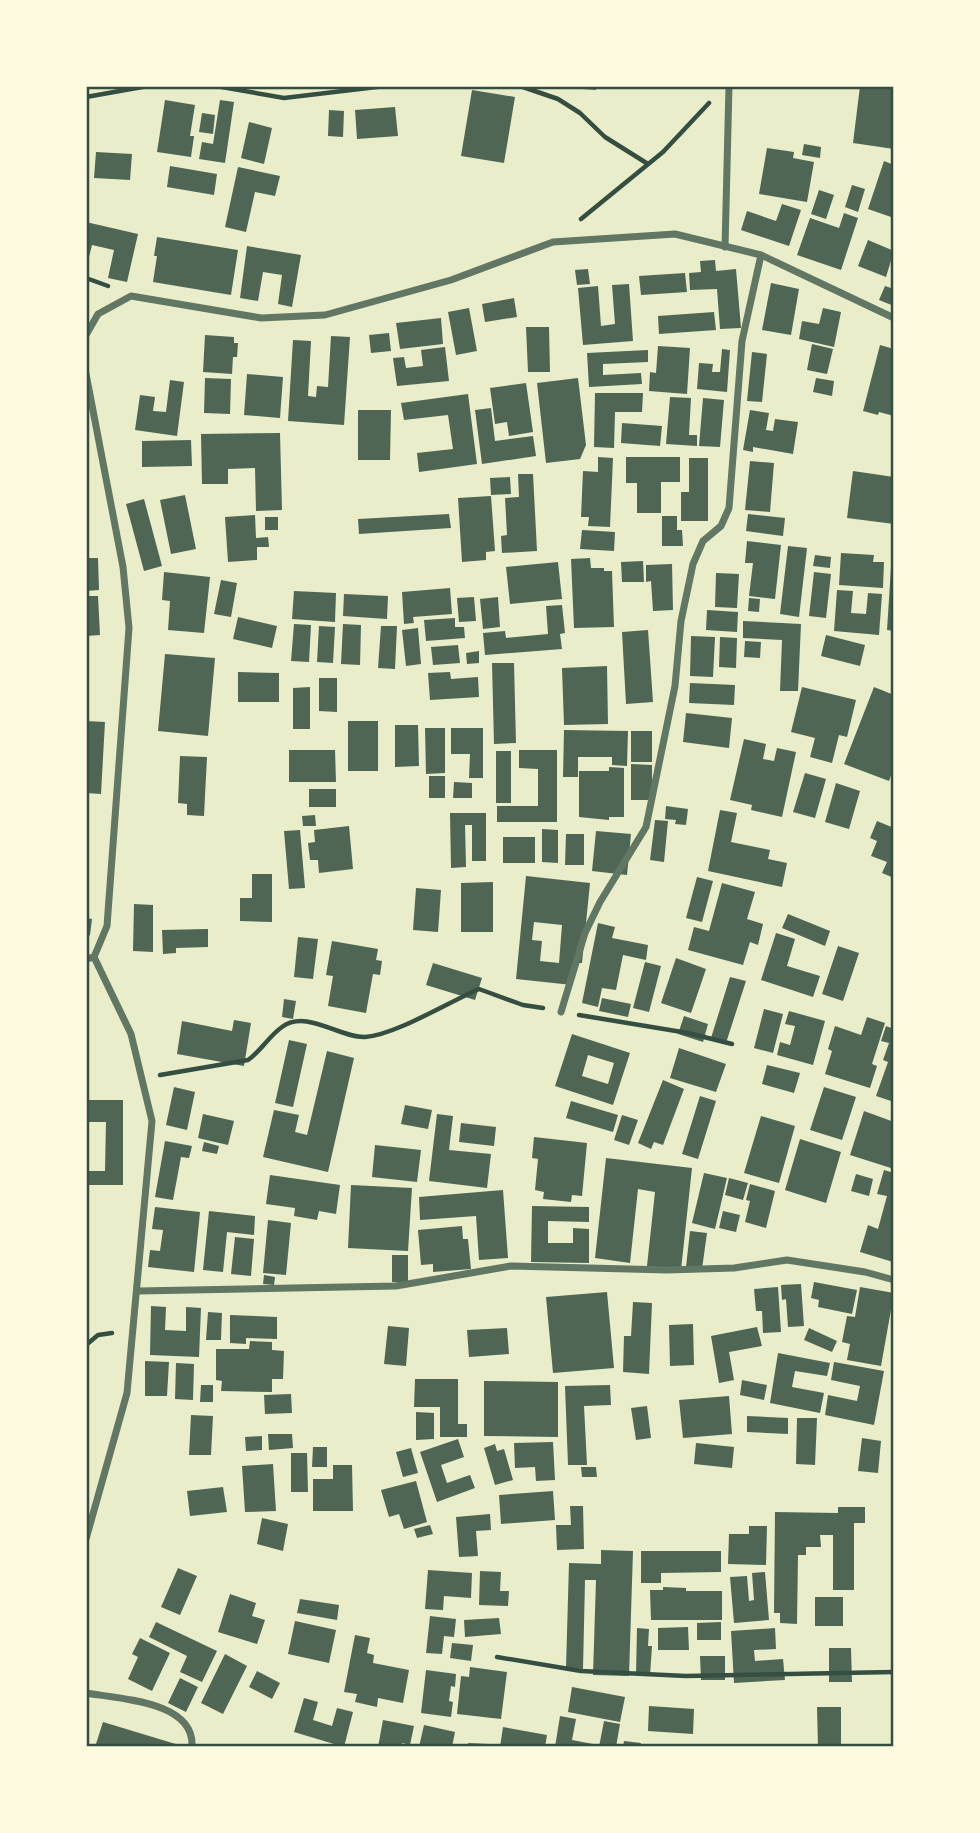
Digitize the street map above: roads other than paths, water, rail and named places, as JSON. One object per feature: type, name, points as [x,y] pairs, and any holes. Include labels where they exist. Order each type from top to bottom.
[{"type":"street","points":[[725,247],[729,86]]},
{"type":"street","points":[[86,335],[98,314],[131,296],[261,318],[325,314],[451,279],[553,242],[675,234],[761,255],[894,318]]},
{"type":"street","points":[[561,1012],[585,933],[600,902],[646,827],[675,686],[681,621],[693,564],[703,541],[721,526],[729,508],[742,341],[761,255]]},
{"type":"street","points":[[86,374],[123,567],[129,628],[107,926],[90,958],[131,1034],[152,1121],[127,1393],[86,1539]]},
{"type":"street","points":[[138,1291],[396,1286],[511,1266],[667,1270],[733,1268],[787,1260],[865,1272],[894,1280]]},
{"type":"street","points":[[86,1693],[156,1706],[172,1712],[187,1726],[193,1739],[192,1747]]}]
